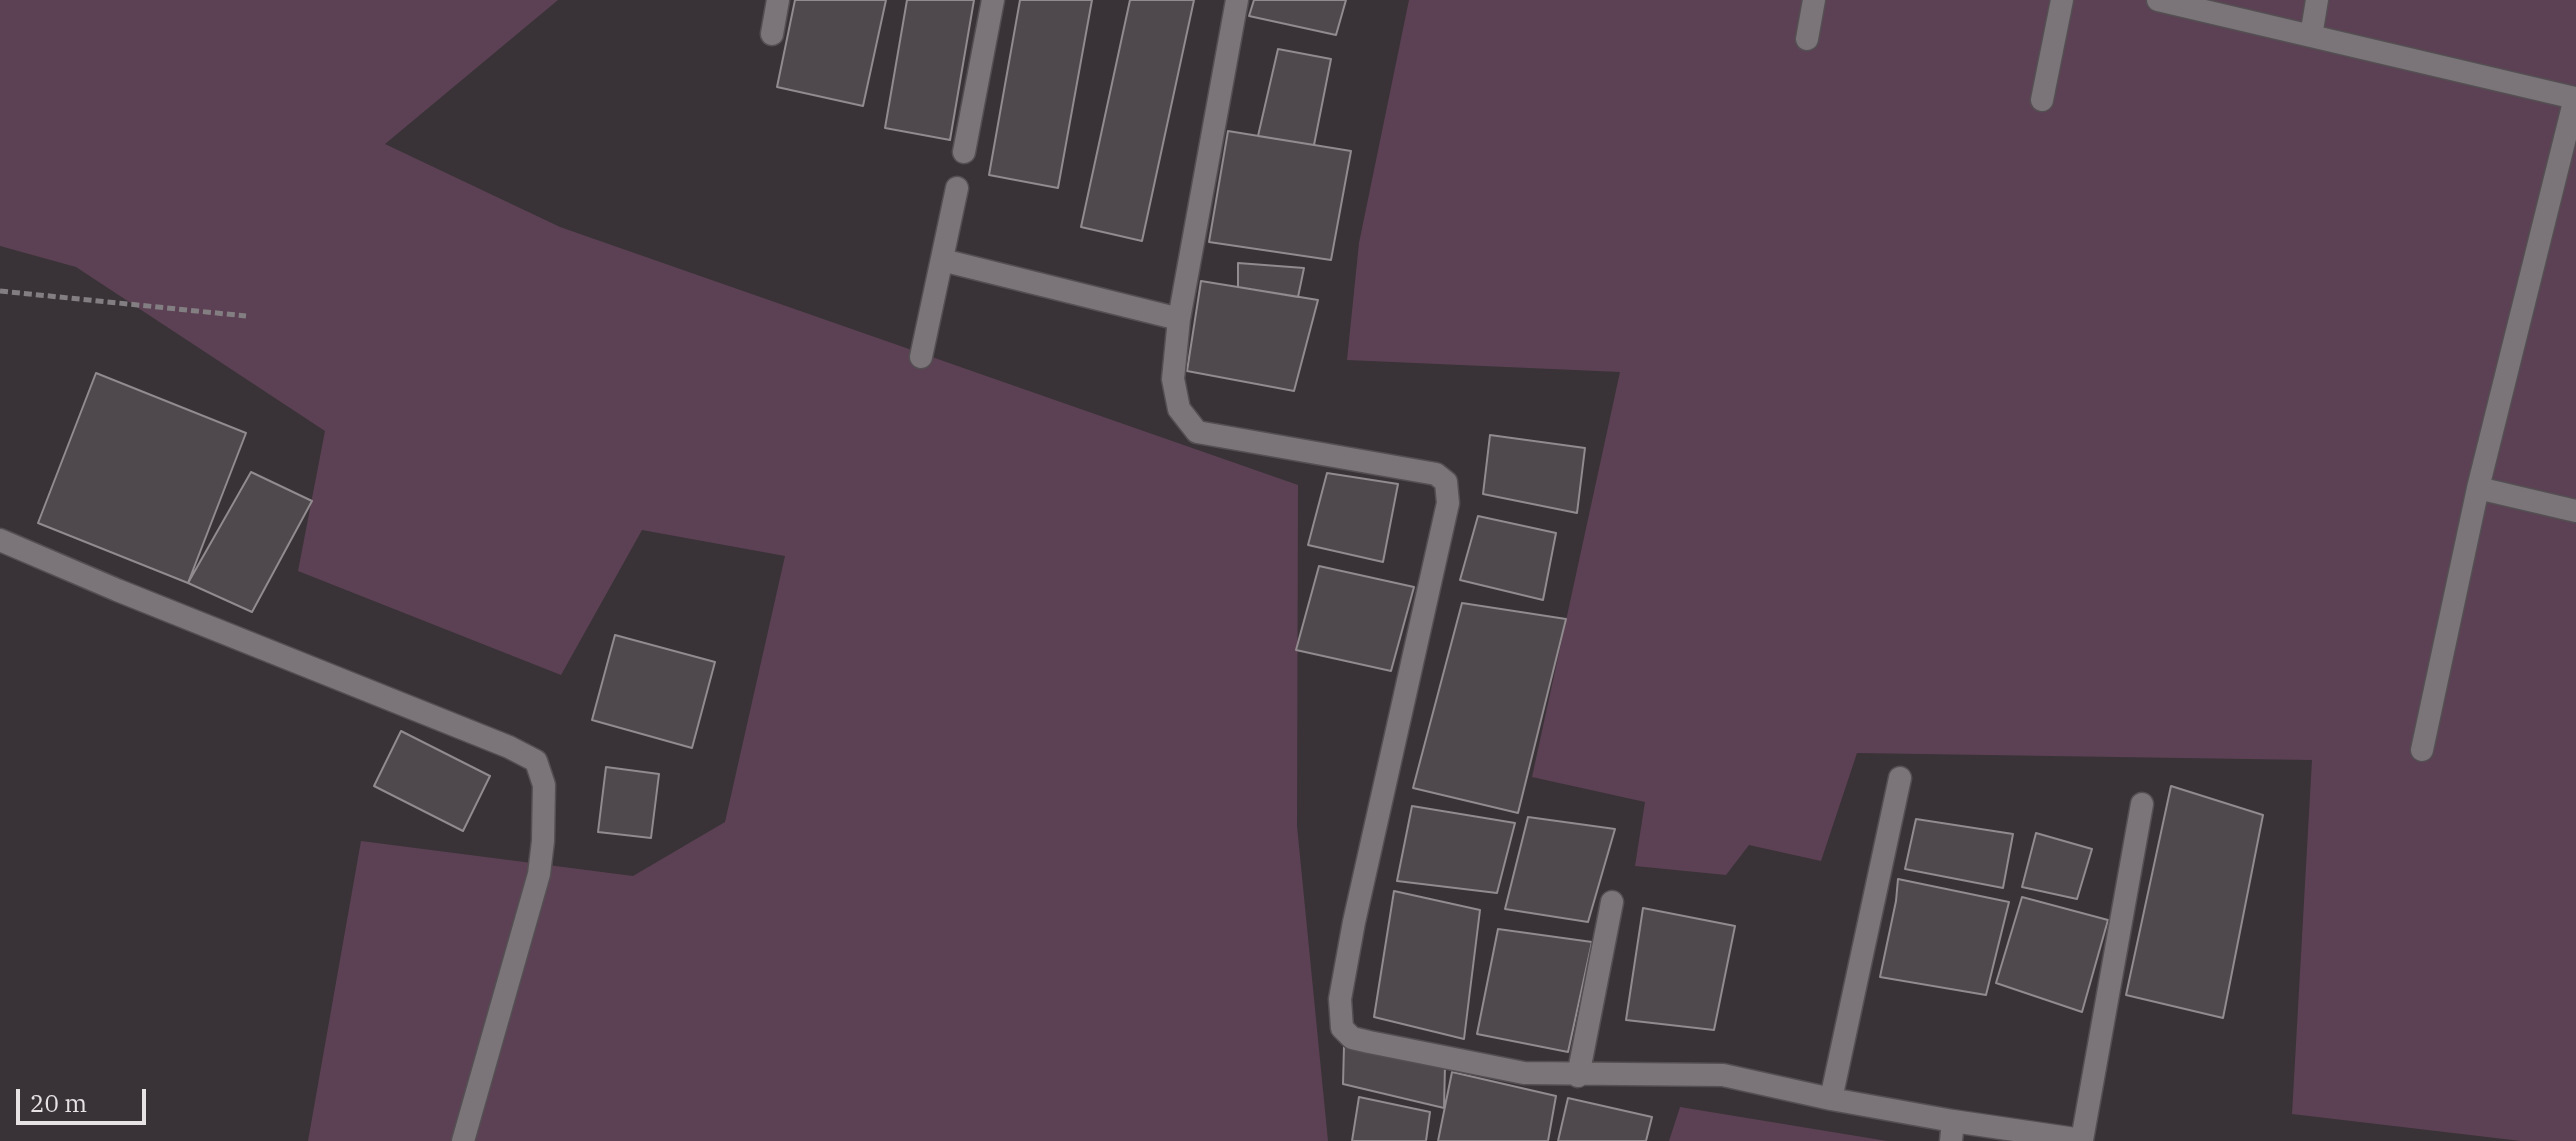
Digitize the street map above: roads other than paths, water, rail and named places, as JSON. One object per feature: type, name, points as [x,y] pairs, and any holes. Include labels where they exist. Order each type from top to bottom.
[{"type":"street","points":[[772,34],[778,0]]},
{"type":"street","points":[[964,152],[993,0]]},
{"type":"street","points":[[1237,0],[1179,319],[1173,379],[1179,409],[1197,432],[1423,471],[1436,474],[1446,482],[1448,503],[1354,922],[1340,999],[1342,1028],[1352,1038],[1524,1073],[1578,1076],[1723,1075],[1952,1131],[2082,1140],[2142,804]]},
{"type":"street","points":[[1807,39],[1814,0]]},
{"type":"street","points":[[2042,100],[2062,0]]},
{"type":"street","points":[[2158,0],[2575,98],[2478,488],[2422,750]]},
{"type":"street","points":[[2311,36],[2317,0]]},
{"type":"street","points":[[921,357],[957,188]]},
{"type":"street","points":[[942,260],[1179,319]]},
{"type":"street","points":[[2478,488],[2576,511]]},
{"type":"street","points":[[0,540],[146,602],[509,747],[536,761],[544,785],[539,874],[463,1141]]},
{"type":"street","points":[[1831,1099],[1900,778]]},
{"type":"street","points":[[1578,1076],[1612,902]]}]
